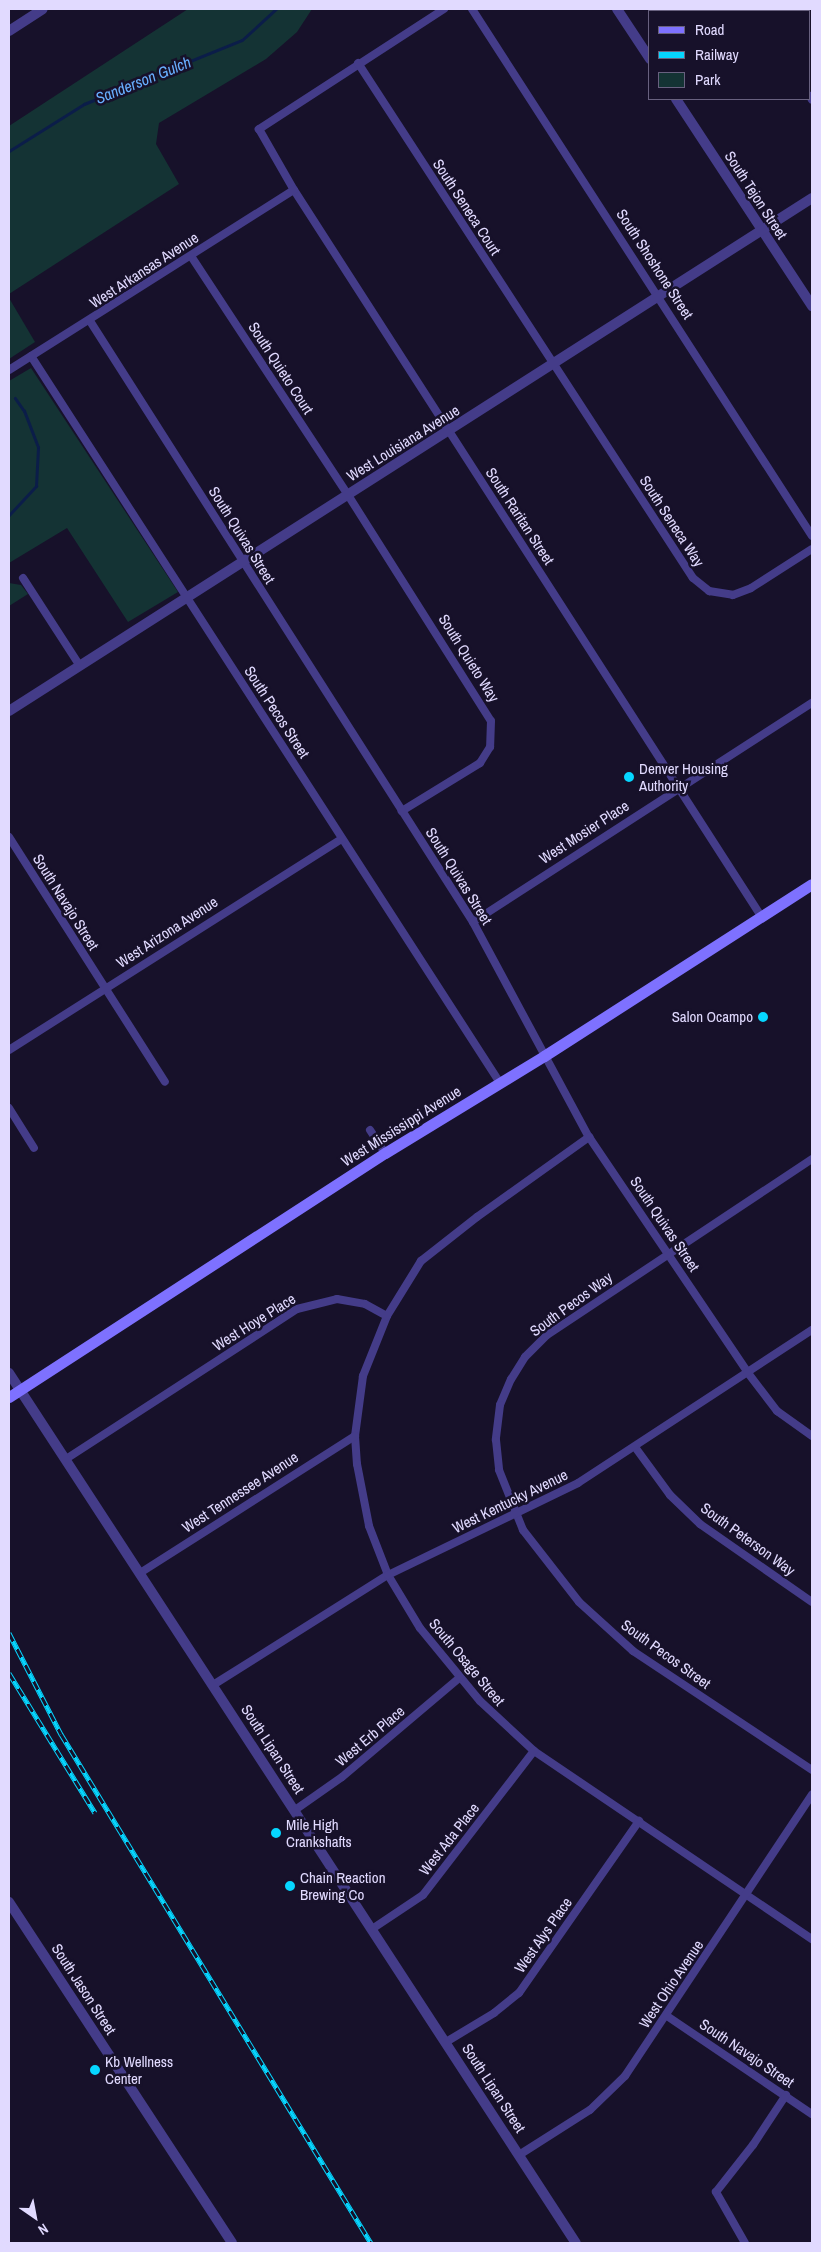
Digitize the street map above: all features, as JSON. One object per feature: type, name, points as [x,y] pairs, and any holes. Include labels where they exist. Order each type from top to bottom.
[{"type":"main road","name":"West Mississippi Avenue","points":[[9,1398],[385,1153],[544,1056],[812,884]]},
{"type":"street","points":[[9,31],[43,9]]},
{"type":"street","points":[[358,63],[444,9]]},
{"type":"street","name":"South Shoshone Street","points":[[472,9],[659,296],[812,536]]},
{"type":"street","points":[[617,9],[648,56]]},
{"type":"street","name":"South Raritan Street","points":[[358,63],[259,129],[294,190],[448,432],[761,916]]},
{"type":"street","name":"South Seneca Court","points":[[358,63],[553,365]]},
{"type":"street","name":"South Tejon Street","points":[[677,100],[812,306]]},
{"type":"street","name":"West Arkansas Avenue","points":[[9,370],[90,321],[294,190]]},
{"type":"street","name":"West Louisiana Avenue","points":[[9,711],[659,296],[763,233],[812,198]]},
{"type":"street","name":"South Quieto Court","points":[[191,256],[348,495]]},
{"type":"street","name":"South Quivas Street","points":[[90,321],[473,922],[544,1056],[590,1137],[748,1373],[777,1411],[812,1436]]},
{"type":"street","name":"South Pecos Street","points":[[31,356],[500,1083]]},
{"type":"street","name":"South Seneca Way","points":[[553,365],[702,587],[717,594],[743,592],[812,548]]},
{"type":"street","name":"South Quieto Way","points":[[348,495],[491,721],[490,747],[480,762],[402,812]]},
{"type":"street","points":[[23,578],[80,666]]},
{"type":"street","name":"West Mosier Place","points":[[473,922],[679,787],[812,703]]},
{"type":"street","name":"South Navajo Street","points":[[9,837],[104,989],[165,1082]]},
{"type":"street","name":"West Arizona Avenue","points":[[9,1050],[342,839]]},
{"type":"street","points":[[9,1108],[34,1148]]},
{"type":"street","points":[[370,1130],[385,1153]]},
{"type":"street","points":[[387,1316],[422,1261],[477,1217],[590,1137]]},
{"type":"street","points":[[668,1252],[812,1159]]},
{"type":"street","name":"South Pecos Way","points":[[505,1392],[525,1357],[547,1335],[668,1252]]},
{"type":"street","name":"West Hoye Place","points":[[66,1459],[296,1309],[338,1299],[365,1304],[387,1316]]},
{"type":"street","name":"South Osage Street","points":[[387,1316],[363,1376],[355,1436],[365,1509],[388,1575],[420,1628],[459,1678],[534,1752],[639,1820],[812,1939]]},
{"type":"street","name":"West Kentucky Avenue","points":[[213,1685],[388,1575],[578,1483],[812,1330]]},
{"type":"street","name":"South Lipan Street","points":[[9,1373],[576,2243]]},
{"type":"street","name":"South Pecos Street","points":[[505,1392],[498,1418],[497,1456],[514,1513],[534,1548],[562,1584],[633,1651],[812,1770]]},
{"type":"street","name":"West Tennessee Avenue","points":[[140,1573],[355,1436]]},
{"type":"street","name":"South Peterson Way","points":[[634,1447],[670,1495],[700,1524],[812,1602]]},
{"type":"street","name":"West Erb Place","points":[[295,1810],[342,1777],[459,1678]]},
{"type":"street","name":"West Ada Place","points":[[372,1929],[423,1895],[534,1752]]},
{"type":"street","name":"West Ohio Avenue","points":[[519,2155],[590,2110],[625,2076],[667,2016],[812,1795]]},
{"type":"street","name":"West Alys Place","points":[[446,2042],[494,2013],[519,1993],[639,1820]]},
{"type":"street","name":"South Jason Street","points":[[9,1902],[13,1917],[232,2243]]},
{"type":"street","name":"South Navajo Street","points":[[667,2016],[812,2114]]},
{"type":"street","points":[[745,2243],[716,2192],[753,2145],[786,2095]]},
{"type":"green space","points":[[188,9],[312,9],[297,32],[266,59],[159,123],[156,144],[179,184],[9,294],[9,126]]},
{"type":"green space","points":[[9,298],[35,342],[9,359]]},
{"type":"green space","points":[[31,368],[178,592],[128,622],[67,528],[9,563],[9,381]]},
{"type":"green space","points":[[9,583],[21,585],[28,594],[9,606]]},
{"type":"waterway","name":"Sanderson Gulch","points":[[9,151],[84,104],[242,40],[276,9]]},
{"type":"waterway","name":"Sanderson Gulch","points":[[9,515],[36,486],[38,447],[24,411],[15,398]]},
{"type":"railway","points":[[9,1633],[61,1734],[371,2243]]},
{"type":"railway","points":[[9,1673],[95,1813]]},
{"type":"place","name":"Denver Housing Authority","points":[[629,777]]},
{"type":"place","name":"Salon Ocampo","points":[[763,1017]]},
{"type":"place","name":"Mile High Crankshafts","points":[[276,1833]]},
{"type":"place","name":"Chain Reaction Brewing Co","points":[[290,1886]]},
{"type":"place","name":"Kb Wellness Center","points":[[95,2070]]}]
